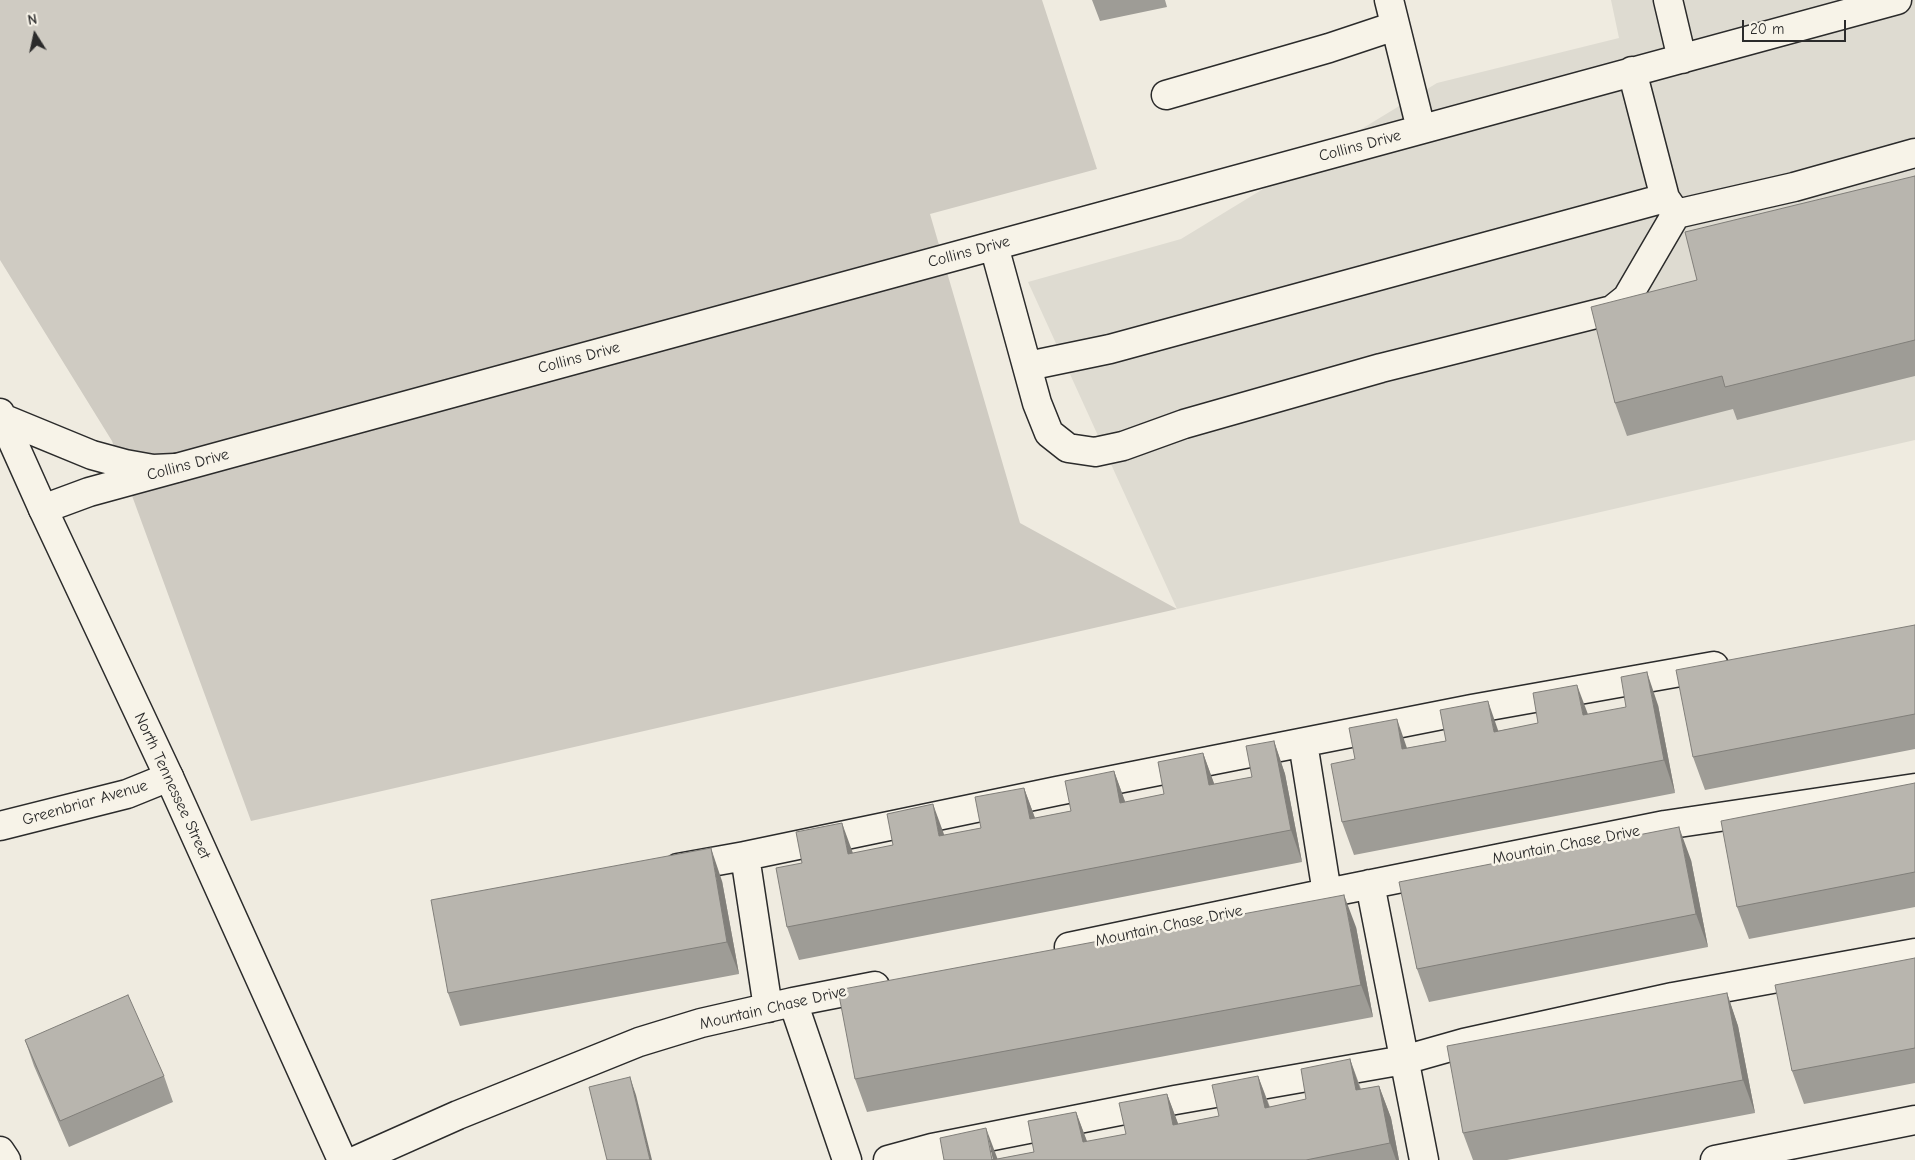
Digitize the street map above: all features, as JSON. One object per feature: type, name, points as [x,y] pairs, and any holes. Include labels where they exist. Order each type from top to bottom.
[{"type":"street","points":[[1668,0],[1682,59]]},
{"type":"street","name":"Collins Drive","points":[[43,509],[89,492],[175,468],[1897,0]]},
{"type":"street","points":[[1166,95],[1329,48],[1392,13],[1421,129]]},
{"type":"street","points":[[994,246],[1037,402],[1049,433],[1068,448],[1095,452],[1123,446],[1184,424],[1381,368],[1612,310],[1627,298],[1671,206],[1632,72]]},
{"type":"street","points":[[1028,366],[1110,349],[1671,206],[1794,187],[1915,153]]},
{"type":"street","points":[[1,415],[92,455],[124,464],[153,468],[175,468]]},
{"type":"street","name":"North Tennessee Street","points":[[1,415],[169,777],[342,1160]]},
{"type":"street","points":[[658,871],[745,856],[1056,791],[1472,710],[1737,662]]},
{"type":"street","points":[[1303,743],[1327,893]]},
{"type":"street","name":"Greenbriar Avenue","points":[[0,826],[126,794],[169,777]]},
{"type":"street","name":"Mountain Chase Drive","points":[[1041,953],[1665,825],[1915,788]]},
{"type":"street","points":[[745,856],[780,1005],[847,1160]]},
{"type":"street","points":[[1370,884],[1424,1160]]},
{"type":"street","points":[[888,1160],[932,1148],[1136,1108],[1404,1060],[1474,1041],[1673,997],[1915,953]]},
{"type":"street","name":"Mountain Chase Drive","points":[[357,1160],[458,1115],[640,1042],[701,1024],[780,1005],[898,981]]},
{"type":"street","points":[[1715,1160],[1915,1120]]},
{"type":"street","points":[[0,1151],[6,1160]]},
{"type":"shaded area","points":[[0,0],[1042,0],[1097,169],[930,214],[1020,523],[1177,609],[251,821],[112,441],[0,260]]},
{"type":"shaded area","points":[[1611,0],[1915,0],[1915,440],[1177,609],[1028,282],[1181,239],[1437,83],[1619,38]]},
{"type":"building","points":[[1915,176],[1915,340],[1725,387],[1722,376],[1615,403],[1591,307],[1697,280],[1685,232]]},
{"type":"building","points":[[1915,625],[1915,714],[1693,757],[1676,670]]},
{"type":"building","points":[[1647,672],[1664,760],[1342,822],[1331,764],[1355,759],[1349,728],[1397,719],[1402,749],[1446,741],[1440,710],[1488,701],[1494,732],[1538,723],[1533,693],[1577,685],[1583,715],[1626,707],[1621,677]]},
{"type":"building","points":[[1274,741],[1291,830],[787,927],[776,868],[802,863],[796,832],[842,823],[848,854],[893,845],[887,814],[933,804],[939,836],[981,828],[975,797],[1024,788],[1030,819],[1071,811],[1065,781],[1114,771],[1120,803],[1164,794],[1158,762],[1203,753],[1209,785],[1252,777],[1246,746]]},
{"type":"building","points":[[1915,783],[1915,872],[1737,907],[1721,821]]},
{"type":"building","points":[[1679,827],[1696,914],[1417,969],[1399,882]]},
{"type":"building","points":[[711,848],[727,942],[448,993],[431,900]]},
{"type":"building","points":[[1344,895],[1361,985],[855,1079],[838,990]]},
{"type":"building","points":[[1915,958],[1915,1048],[1792,1071],[1775,985]]},
{"type":"building","points":[[1727,993],[1743,1080],[1463,1133],[1447,1046]]},
{"type":"building","points":[[128,995],[164,1076],[60,1121],[25,1040]]},
{"type":"building","points":[[1350,1059],[1356,1090],[1379,1086],[1390,1143],[1306,1160],[992,1160],[1034,1152],[1028,1121],[1076,1112],[1083,1142],[1126,1134],[1119,1103],[1167,1094],[1173,1125],[1219,1116],[1212,1085],[1258,1076],[1265,1108],[1306,1099],[1301,1069]]},
{"type":"building","points":[[630,1077],[650,1160],[607,1160],[589,1087]]},
{"type":"building","points":[[986,1128],[992,1160],[944,1160],[940,1138]]}]
